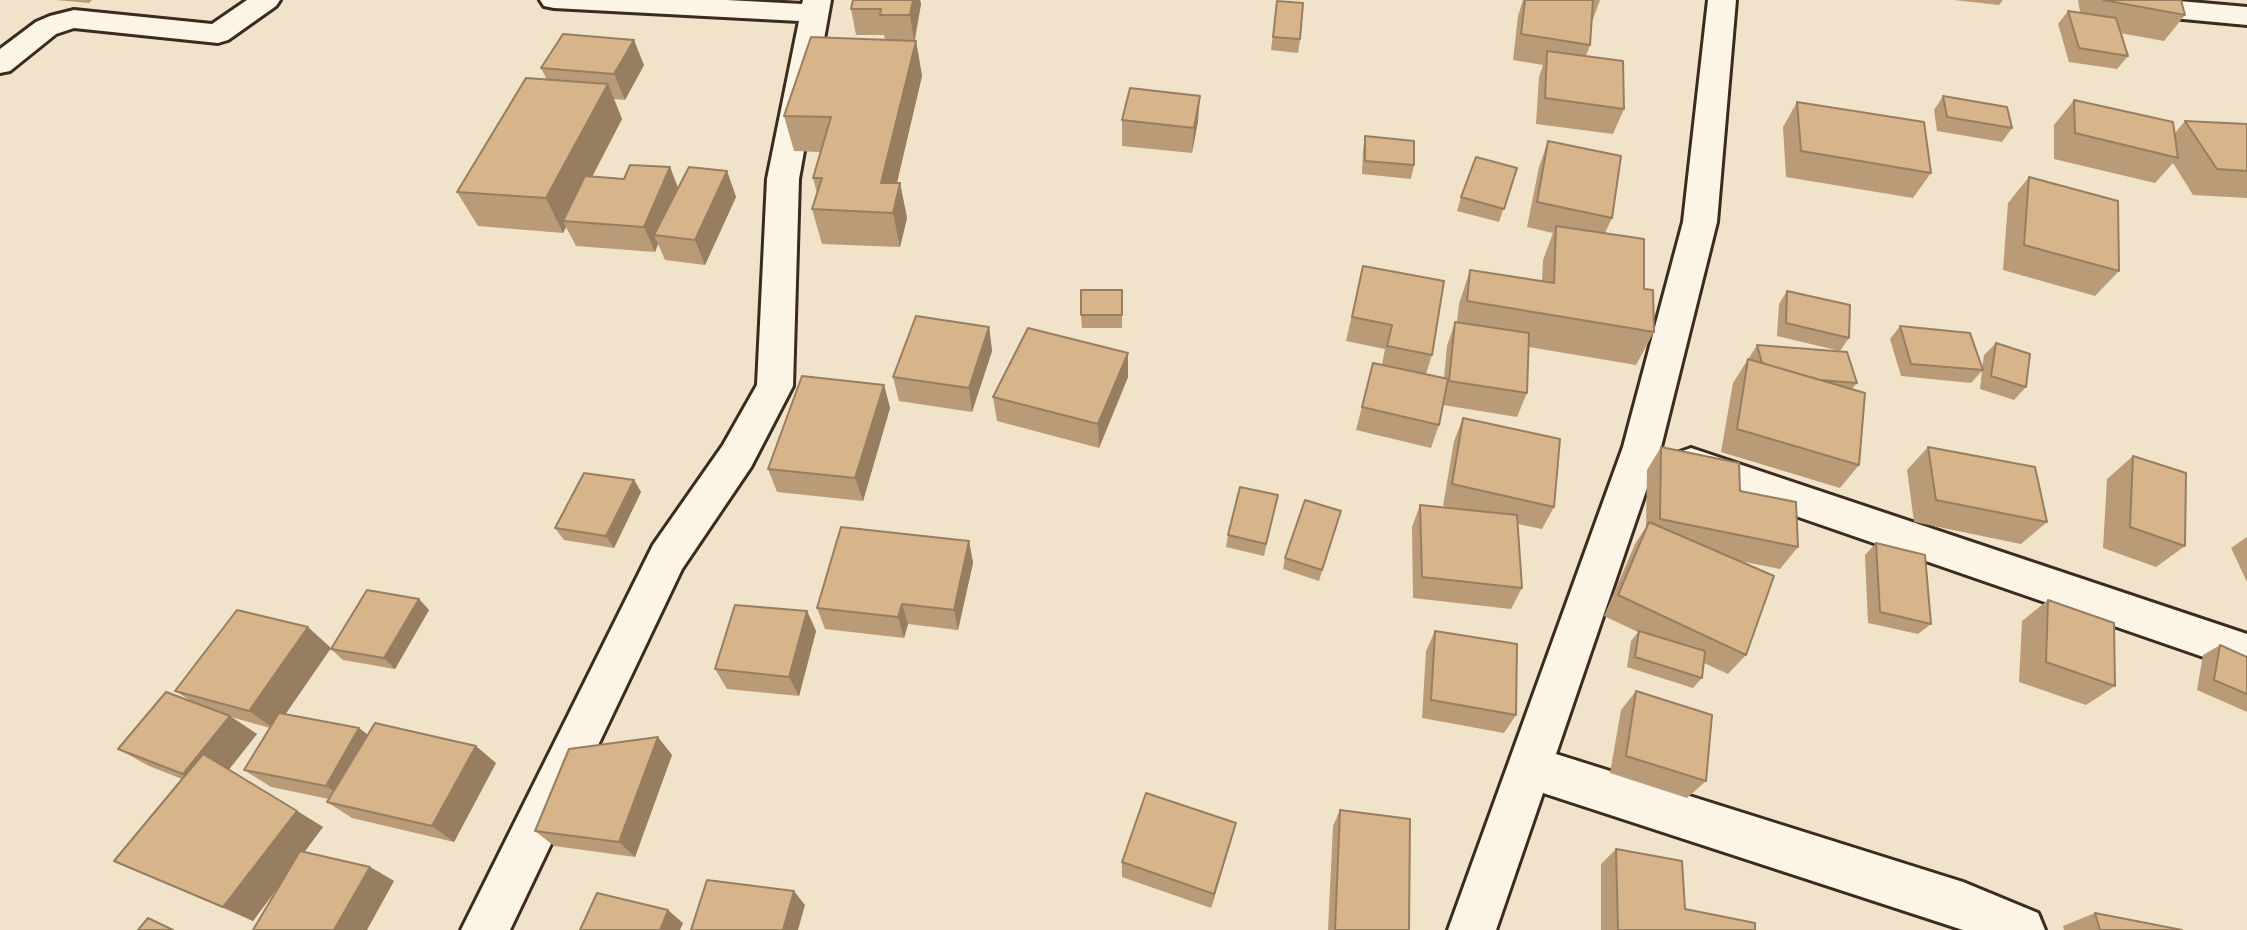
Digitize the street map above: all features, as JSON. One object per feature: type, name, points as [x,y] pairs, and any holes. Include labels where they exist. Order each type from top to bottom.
[{"type":"street","points":[[0,64],[46,28],[60,22],[74,19],[218,34],[266,0]]},
{"type":"street","points":[[485,930],[667,557],[737,456],[775,386],[783,179],[816,6],[554,0]]},
{"type":"street","points":[[1472,930],[1478,906],[1530,767],[1642,447],[1700,222],[1722,0]]},
{"type":"street","points":[[2115,0],[2159,8],[2247,16]]},
{"type":"street","points":[[1642,447],[2247,653]]},
{"type":"street","points":[[1530,767],[1963,906],[2021,930]]},
{"type":"building","points":[[853,0],[913,0],[910,15],[880,15],[881,9],[851,9]]},
{"type":"building","points":[[1525,0],[1593,0],[1590,45],[1521,34]]},
{"type":"building","points":[[2103,0],[2181,0],[2185,15]]},
{"type":"building","points":[[1277,1],[1303,3],[1300,39],[1273,37]]},
{"type":"building","points":[[2068,11],[2116,18],[2128,56],[2079,48]]},
{"type":"building","points":[[563,34],[634,40],[614,74],[541,68]]},
{"type":"building","points":[[811,37],[916,41],[881,183],[900,183],[893,213],[812,209],[822,178],[813,178],[831,117],[784,116]]},
{"type":"building","points":[[1547,51],[1623,61],[1624,109],[1545,98]]},
{"type":"building","points":[[526,78],[608,84],[546,198],[457,192]]},
{"type":"building","points":[[1130,88],[1200,96],[1194,128],[1122,120]]},
{"type":"building","points":[[1943,96],[2007,107],[2012,128],[1947,117]]},
{"type":"building","points":[[2074,100],[2173,122],[2178,158],[2075,133]]},
{"type":"building","points":[[1797,102],[1924,122],[1931,173],[1801,151]]},
{"type":"building","points":[[2185,121],[2247,124],[2247,171],[2217,169]]},
{"type":"building","points":[[1365,136],[1414,141],[1414,165],[1365,161]]},
{"type":"building","points":[[1548,141],[1621,156],[1612,218],[1537,202]]},
{"type":"building","points":[[1476,157],[1517,168],[1504,209],[1461,197]]},
{"type":"building","points":[[630,165],[670,167],[644,227],[563,221],[585,176],[624,179]]},
{"type":"building","points":[[689,167],[727,171],[695,240],[654,235]]},
{"type":"building","points":[[2029,177],[2118,201],[2119,271],[2024,245]]},
{"type":"building","points":[[1556,226],[1644,239],[1644,289],[1653,290],[1654,332],[1467,301],[1470,270],[1554,283]]},
{"type":"building","points":[[1363,266],[1444,281],[1432,355],[1387,346],[1392,325],[1352,317]]},
{"type":"building","points":[[1081,290],[1122,290],[1122,315],[1081,315]]},
{"type":"building","points":[[1787,291],[1850,305],[1849,338],[1786,323]]},
{"type":"building","points":[[916,316],[989,327],[969,388],[893,377]]},
{"type":"building","points":[[1455,322],[1529,333],[1527,393],[1449,381]]},
{"type":"building","points":[[1900,326],[1970,333],[1983,370],[1911,364]]},
{"type":"building","points":[[1028,328],[1128,353],[1098,424],[993,397]]},
{"type":"building","points":[[1996,343],[2030,354],[2026,387],[1991,376]]},
{"type":"building","points":[[1757,345],[1847,352],[1857,383],[1820,380],[1762,363]]},
{"type":"building","points":[[1748,359],[1865,393],[1859,465],[1737,429]]},
{"type":"building","points":[[1373,363],[1448,379],[1439,425],[1362,407]]},
{"type":"building","points":[[802,376],[884,385],[855,478],[768,469]]},
{"type":"building","points":[[1463,418],[1560,439],[1554,507],[1452,484]]},
{"type":"building","points":[[1661,447],[1739,463],[1740,491],[1796,502],[1798,547],[1660,519]]},
{"type":"building","points":[[1928,447],[2035,467],[2047,522],[1936,500]]},
{"type":"building","points":[[2133,456],[2186,473],[2185,546],[2130,527]]},
{"type":"building","points":[[584,473],[634,480],[606,536],[555,528]]},
{"type":"building","points":[[1240,487],[1278,495],[1266,544],[1228,535]]},
{"type":"building","points":[[1305,500],[1341,511],[1322,570],[1285,558]]},
{"type":"building","points":[[1420,505],[1517,515],[1522,588],[1422,577]]},
{"type":"building","points":[[1649,522],[1774,576],[1746,655],[1618,595]]},
{"type":"building","points":[[841,527],[969,541],[954,610],[902,604],[898,617],[817,608]]},
{"type":"building","points":[[1876,543],[1925,555],[1931,624],[1880,612]]},
{"type":"building","points":[[367,590],[419,599],[384,658],[331,649]]},
{"type":"building","points":[[2048,600],[2114,623],[2115,686],[2046,662]]},
{"type":"building","points":[[735,605],[807,611],[789,677],[715,669]]},
{"type":"building","points":[[237,610],[308,627],[249,711],[175,691]]},
{"type":"building","points":[[1435,631],[1517,644],[1516,715],[1431,700]]},
{"type":"building","points":[[1639,631],[1705,651],[1702,678],[1635,657]]},
{"type":"building","points":[[2220,645],[2247,657],[2247,694],[2214,680]]},
{"type":"building","points":[[1636,691],[1712,715],[1706,781],[1626,756]]},
{"type":"building","points":[[166,692],[230,716],[183,774],[118,749]]},
{"type":"building","points":[[279,713],[359,728],[326,786],[244,770]]},
{"type":"building","points":[[375,723],[476,746],[432,826],[327,802]]},
{"type":"building","points":[[658,737],[619,842],[535,831],[569,749]]},
{"type":"building","points":[[203,754],[297,811],[223,907],[114,861]]},
{"type":"building","points":[[1146,793],[1236,823],[1214,894],[1122,862]]},
{"type":"building","points":[[1340,810],[1410,819],[1409,930],[1335,930]]},
{"type":"building","points":[[1616,849],[1682,861],[1685,909],[1755,923],[1755,930],[1618,930]]},
{"type":"building","points":[[300,851],[370,867],[334,930],[253,930]]},
{"type":"building","points":[[707,880],[794,891],[783,930],[691,930]]},
{"type":"building","points":[[597,893],[668,910],[660,930],[580,930]]},
{"type":"building","points":[[2095,913],[2182,930],[2100,930]]},
{"type":"building","points":[[148,918],[173,930],[138,930]]}]
